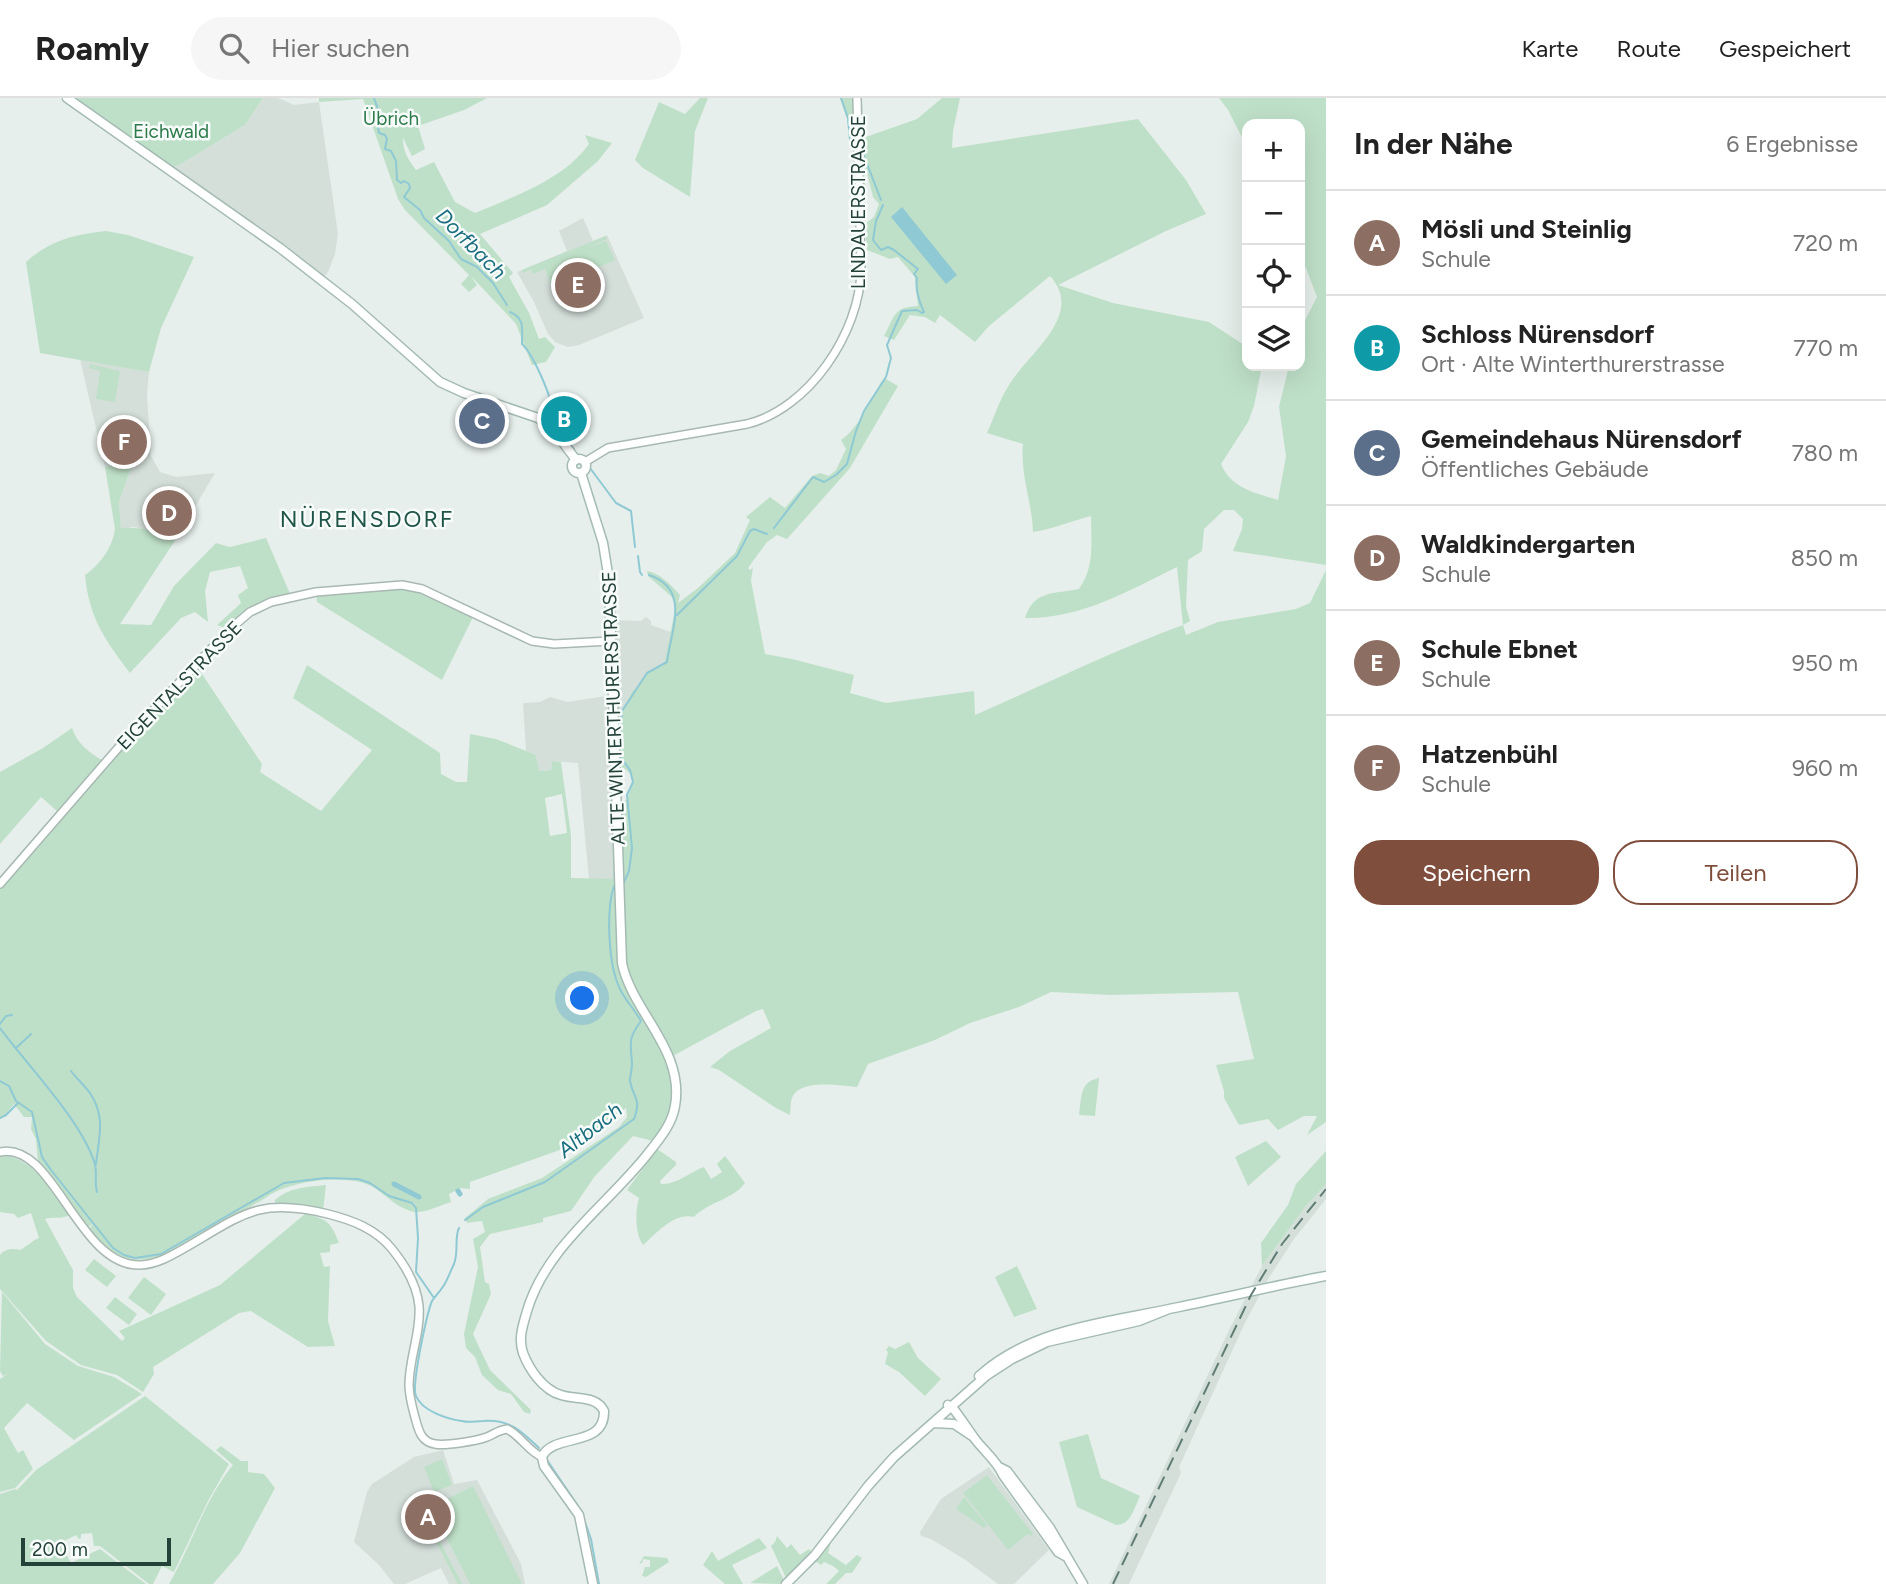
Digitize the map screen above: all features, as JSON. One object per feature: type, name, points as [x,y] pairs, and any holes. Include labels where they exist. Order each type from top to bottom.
[{"type":"main road","points":[[67,98],[280,248],[352,304],[440,382],[538,418],[554,429],[581,461]]},
{"type":"main road","name":"ALTE WINTERTHURERSTRASSE","points":[[542,1457],[550,1447],[587,1437],[598,1429],[604,1416],[596,1402],[553,1392],[545,1386],[527,1362],[521,1336],[534,1289],[562,1246],[622,1185],[657,1142],[672,1118],[675,1106],[675,1077],[658,1033],[626,976],[621,947],[609,580],[606,557],[581,473],[573,468],[573,463],[581,461]]},
{"type":"main road","points":[[786,1584],[823,1545],[868,1486],[924,1428],[1003,1364],[1047,1342],[1139,1321],[1169,1309],[1326,1276]]},
{"type":"main road","points":[[924,1428],[933,1423],[948,1407]]},
{"type":"main road","points":[[948,1407],[961,1427],[975,1438]]},
{"type":"main road","points":[[948,1407],[999,1467],[1083,1584]]},
{"type":"main road","points":[[933,1423],[944,1422],[961,1427]]},
{"type":"main road","points":[[542,1457],[544,1466],[579,1516],[593,1584]]},
{"type":"street","name":"LINDAUERSTRASSE","points":[[581,461],[608,448],[747,424],[767,418],[794,400],[822,369],[848,329],[860,293],[857,98]]},
{"type":"street","name":"EIGENTALSTRASSE","points":[[0,884],[125,740],[229,629],[250,612],[271,602],[316,592],[402,585],[422,589],[532,641],[555,644],[610,641]]},
{"type":"street","points":[[0,1152],[12,1151],[27,1158],[50,1182],[102,1251],[132,1265],[159,1262],[244,1214],[270,1207],[338,1217],[374,1233],[384,1240],[398,1258],[417,1297],[419,1322],[409,1385],[421,1436],[430,1443],[442,1444],[477,1439],[507,1429],[542,1457]]},
{"type":"shaded area","points":[[263,98],[278,98],[294,105],[319,102],[338,234],[335,254],[322,280],[166,169],[179,165],[245,125]]},
{"type":"shaded area","points":[[583,218],[593,241],[607,235],[644,318],[568,347],[555,342],[548,334],[517,272],[567,251],[559,231]]},
{"type":"shaded area","points":[[80,359],[149,372],[147,395],[151,456],[160,472],[176,477],[215,473],[176,539],[161,532],[133,527],[121,529],[119,502],[130,471],[137,460],[105,467]]},
{"type":"shaded area","points":[[646,617],[651,621],[651,625],[671,632],[664,665],[647,673],[632,691],[620,718],[613,720],[620,879],[589,879],[578,763],[552,761],[551,770],[538,771],[536,755],[526,751],[523,703],[540,702],[550,697],[567,702],[612,695],[613,620],[641,621]]},
{"type":"shaded area","points":[[1326,1184],[1326,1199],[1294,1239],[1268,1279],[1244,1325],[1179,1467],[1181,1473],[1129,1584],[1109,1584],[1262,1266],[1305,1207]]},
{"type":"shaded area","points":[[443,1450],[454,1484],[477,1480],[521,1564],[525,1584],[449,1584],[441,1568],[405,1584],[394,1584],[379,1565],[354,1542],[367,1492],[372,1484],[414,1457]]},
{"type":"shaded area","points":[[989,1467],[1049,1550],[1014,1584],[998,1584],[964,1559],[921,1536],[920,1532],[941,1499]]},
{"type":"green space","name":"Eichwald","points":[[67,98],[263,98],[245,125],[179,165],[166,169]]},
{"type":"green space","name":"Übrich","points":[[319,98],[487,98],[464,110],[418,126],[425,149],[412,156],[403,138],[405,151],[416,170],[434,162],[455,202],[475,213],[537,186],[566,168],[589,144],[585,135],[612,143],[598,161],[547,205],[480,234],[513,273],[509,277],[529,313],[539,339],[545,337],[555,347],[546,362],[532,365],[516,324],[471,276],[477,285],[469,292],[461,284],[469,275],[405,210],[398,199],[363,99],[319,102]]},
{"type":"green space","points":[[700,98],[708,98],[695,131],[690,197],[643,168],[635,160],[659,102],[685,114]]},
{"type":"green space","points":[[840,98],[862,98],[863,138],[917,119],[942,98],[960,98],[952,148],[1138,119],[1186,180],[1206,214],[1058,285],[1113,303],[1209,322],[1242,344],[1242,371],[1261,371],[1248,422],[1221,464],[1237,484],[1278,500],[1286,456],[1279,407],[1288,371],[1305,371],[1305,320],[1317,297],[1305,267],[1305,119],[1242,119],[1242,137],[1219,98],[1326,98],[1326,565],[1233,551],[1243,519],[1234,510],[1224,510],[1204,529],[1202,551],[1188,560],[1186,607],[1190,621],[1183,625],[1177,567],[1085,609],[1046,617],[1025,618],[1039,598],[1079,589],[1088,572],[1091,554],[1091,516],[1033,532],[1023,466],[1023,444],[987,433],[1009,385],[1059,317],[1059,290],[1050,276],[989,326],[975,342],[940,315],[935,323],[925,317],[910,315],[894,340],[884,336],[899,311],[918,306],[915,277],[898,257],[890,259],[867,250],[865,224],[874,217],[879,204],[873,197],[865,173],[865,204],[864,208],[859,206],[855,151],[849,140],[847,119]]},
{"type":"green space","points":[[106,231],[128,235],[194,257],[161,328],[149,372],[40,353],[26,262],[63,240]]},
{"type":"green space","points":[[606,236],[607,239],[586,248],[606,241],[615,260],[570,279],[572,285],[554,292],[545,269],[533,274],[531,269],[523,273],[522,270]]},
{"type":"green space","points":[[90,364],[120,371],[115,402],[96,399],[100,371],[89,368]]},
{"type":"green space","points":[[884,378],[898,386],[850,468],[787,539],[777,535],[767,542],[748,568],[750,570],[753,567],[751,581],[765,654],[854,675],[850,693],[886,703],[974,691],[975,715],[1183,625],[1186,635],[1218,622],[1296,609],[1310,603],[1326,570],[1326,1122],[1307,1135],[1317,1116],[1304,1116],[1278,1130],[1268,1119],[1239,1125],[1224,1098],[1216,1065],[1254,1059],[1238,992],[1111,995],[1051,992],[1019,1007],[970,1023],[935,1040],[868,1064],[857,1087],[812,1085],[803,1088],[792,1098],[790,1115],[710,1067],[730,1051],[771,1028],[763,1009],[756,1011],[669,1058],[675,1106],[657,1142],[633,1136],[595,1176],[571,1211],[543,1218],[543,1222],[490,1234],[480,1247],[485,1282],[489,1284],[491,1294],[473,1334],[490,1370],[531,1410],[530,1414],[524,1412],[511,1394],[498,1390],[482,1375],[475,1357],[466,1348],[464,1334],[478,1267],[473,1239],[485,1232],[482,1221],[467,1223],[465,1218],[488,1199],[542,1178],[619,1127],[627,1117],[626,1108],[590,1135],[568,1147],[470,1182],[470,1189],[461,1188],[449,1194],[451,1202],[428,1210],[415,1212],[403,1208],[362,1182],[333,1179],[301,1183],[274,1193],[166,1254],[133,1260],[117,1256],[98,1244],[88,1230],[93,1224],[88,1227],[38,1163],[36,1139],[31,1129],[32,1117],[24,1117],[14,1104],[0,1117],[0,878],[57,811],[41,797],[0,844],[0,772],[72,728],[84,747],[102,760],[225,628],[217,625],[241,603],[238,595],[248,588],[240,566],[210,572],[205,591],[208,622],[195,612],[181,618],[130,673],[94,616],[85,575],[105,555],[115,529],[105,467],[139,460],[130,471],[119,502],[121,528],[149,530],[176,539],[120,624],[151,625],[174,586],[216,543],[230,547],[266,538],[291,596],[250,612],[196,665],[262,764],[260,772],[321,811],[372,750],[293,698],[307,665],[440,753],[441,774],[456,782],[467,782],[470,734],[496,739],[536,755],[539,771],[551,770],[552,761],[561,762],[571,835],[571,878],[620,879],[617,803],[627,800],[632,775],[615,761],[613,720],[620,718],[632,691],[647,673],[664,665],[676,605],[671,596],[648,576],[647,571],[661,577],[680,595],[678,603],[698,588],[735,553],[750,520],[746,517],[770,497],[785,508],[812,476],[820,473],[829,476],[836,470],[846,449],[841,440],[860,420]],"holes":[[[562,794],[567,833],[550,836],[545,798]]]},
{"type":"green space","points":[[412,586],[474,615],[442,680],[317,602],[316,592]]},
{"type":"green space","points":[[1099,1078],[1095,1116],[1079,1115],[1085,1087]]},
{"type":"green space","points":[[1266,1141],[1281,1157],[1248,1186],[1235,1157]]},
{"type":"green space","points":[[657,1149],[676,1162],[660,1181],[661,1184],[678,1180],[704,1167],[711,1179],[722,1172],[717,1164],[725,1156],[745,1183],[734,1193],[694,1217],[673,1220],[643,1245],[636,1222],[639,1198],[627,1190]]},
{"type":"green space","points":[[1326,1151],[1326,1184],[1305,1207],[1262,1266],[1261,1243],[1288,1205],[1296,1184]]},
{"type":"green space","points":[[7,1156],[35,1171],[69,1215],[45,1219],[73,1270],[73,1288],[77,1297],[122,1341],[125,1338],[119,1331],[220,1285],[305,1214],[323,1220],[331,1226],[339,1243],[330,1245],[330,1252],[320,1253],[324,1267],[330,1266],[328,1321],[335,1346],[308,1347],[251,1311],[239,1313],[153,1367],[154,1374],[143,1392],[117,1375],[81,1365],[46,1341],[0,1289],[0,1255],[4,1251],[20,1250],[39,1238],[31,1213],[18,1218],[14,1214],[0,1212],[0,1157]]},
{"type":"green space","points":[[326,1185],[323,1211],[275,1204],[275,1200],[280,1196],[293,1190]]},
{"type":"green space","points":[[94,1259],[116,1276],[107,1287],[85,1270]]},
{"type":"green space","points":[[1017,1266],[1037,1309],[1014,1317],[995,1277]]},
{"type":"green space","points":[[144,1277],[166,1294],[151,1315],[128,1298]]},
{"type":"green space","points":[[2,1292],[45,1344],[78,1366],[114,1377],[142,1394],[74,1440],[27,1403],[4,1428],[18,1453],[23,1450],[33,1469],[15,1488],[0,1492],[0,1379],[9,1373],[3,1376],[0,1371]]},
{"type":"green space","points":[[115,1297],[137,1314],[129,1325],[106,1308]]},
{"type":"green space","points":[[909,1342],[918,1358],[941,1379],[925,1396],[899,1372],[885,1364],[889,1346],[895,1349]]},
{"type":"green space","points":[[145,1396],[229,1464],[174,1572],[162,1566],[153,1584],[149,1584],[100,1546],[94,1546],[92,1533],[81,1534],[79,1539],[76,1535],[60,1543],[71,1563],[100,1549],[146,1584],[0,1584],[0,1494],[17,1490],[36,1470]]},
{"type":"green space","points":[[1088,1434],[1101,1478],[1140,1496],[1131,1515],[1121,1524],[1116,1525],[1077,1507],[1059,1442]]},
{"type":"green space","points":[[221,1446],[241,1461],[248,1461],[248,1472],[264,1474],[275,1488],[240,1553],[213,1584],[169,1584],[214,1493],[233,1465],[216,1450]]},
{"type":"green space","points":[[442,1459],[452,1485],[434,1492],[424,1467]]},
{"type":"green space","points":[[987,1475],[1033,1534],[1028,1534],[1008,1550],[963,1493]]},
{"type":"green space","points":[[473,1486],[522,1584],[470,1584],[431,1507]]},
{"type":"green space","points":[[964,1497],[987,1525],[984,1528],[956,1509]]},
{"type":"green space","points":[[427,1517],[462,1584],[458,1584],[424,1519]]},
{"type":"green space","points":[[777,1536],[787,1548],[791,1544],[800,1555],[809,1549],[811,1551],[786,1578],[771,1546]]},
{"type":"green space","points":[[759,1538],[767,1548],[732,1565],[743,1584],[725,1584],[703,1565],[712,1551],[718,1561]]},
{"type":"green space","points":[[831,1542],[828,1553],[846,1565],[857,1555],[862,1558],[852,1573],[846,1573],[835,1584],[826,1584],[839,1571],[824,1562],[821,1565],[815,1561]]},
{"type":"green space","points":[[644,1556],[667,1558],[669,1562],[646,1577],[642,1576],[645,1567],[650,1567],[650,1560],[643,1559],[639,1564]]},
{"type":"green space","points":[[777,1566],[784,1580],[780,1584],[750,1583]]},
{"type":"water","points":[[902,207],[957,275],[946,284],[891,217]]},
{"type":"waterway","name":"Dorfbach","points":[[374,98],[382,121],[378,127],[379,133],[385,135],[385,149],[391,151],[396,161],[397,180],[409,184],[410,188],[404,197],[449,241],[461,259],[477,267],[493,283],[507,305]]},
{"type":"waterway","points":[[841,98],[848,118],[851,148],[854,150]]},
{"type":"waterway","points":[[864,156],[881,200]]},
{"type":"waterway","points":[[774,528],[813,477],[824,482],[847,464],[864,411],[886,377],[891,358],[887,345],[902,311],[924,312],[914,274],[918,269],[894,250],[888,247],[881,250],[873,240],[876,221],[883,205]]},
{"type":"waterway","name":"Dorfbach","points":[[510,312],[520,321],[522,344],[541,376],[552,411]]},
{"type":"waterway","name":"Dorfbach","points":[[554,423],[574,449]]},
{"type":"waterway","name":"Dorfbach","points":[[590,468],[616,503],[631,511],[635,547]]},
{"type":"waterway","points":[[677,615],[737,556],[750,531],[754,529],[767,534]]},
{"type":"waterway","name":"Dorfbach","points":[[638,556],[642,575]]},
{"type":"waterway","name":"Dorfbach","points":[[624,882],[629,871],[632,848],[627,795],[633,782],[630,770],[619,755],[622,711],[647,673],[667,662],[675,612],[670,590],[662,581],[649,575]]},
{"type":"waterway","name":"Altbach","points":[[465,1220],[483,1207],[545,1182],[634,1119],[637,1102],[630,1081],[631,1042],[641,1021],[622,993],[613,966],[609,923],[614,886]]},
{"type":"waterway","points":[[0,1024],[6,1016],[12,1015]]},
{"type":"waterway","points":[[0,1028],[77,1127],[95,1165],[97,1192]]},
{"type":"waterway","points":[[16,1048],[31,1034]]},
{"type":"waterway","points":[[71,1071],[90,1093],[98,1110],[100,1127],[96,1164]]},
{"type":"waterway","points":[[0,1081],[9,1086],[16,1101],[32,1112],[42,1157],[51,1170],[113,1248],[124,1255],[135,1258],[161,1254],[284,1183],[325,1178],[358,1179],[370,1183],[389,1196],[412,1203],[416,1208],[416,1272],[434,1298]]},
{"type":"waterway","points":[[0,1118],[18,1103]]},
{"type":"waterway","points":[[394,1184],[419,1197]]},
{"type":"waterway","name":"Altbach","points":[[459,1228],[454,1264],[432,1301],[427,1319],[418,1365],[416,1396],[429,1410],[449,1418],[467,1422],[492,1421],[508,1424],[539,1448]]},
{"type":"waterway","name":"Altbach","points":[[547,1460],[578,1506]]},
{"type":"waterway","name":"Altbach","points":[[582,1514],[591,1539],[599,1584]]},
{"type":"railway","points":[[1113,1584],[1251,1295],[1282,1244],[1326,1189]]},
{"type":"place","name":"Schule Ebnet","points":[[578,285]]},
{"type":"place","name":"Schloss Nürensdorf","points":[[564,419]]},
{"type":"place","name":"Gemeindehaus Nürensdorf","points":[[482,421]]},
{"type":"place","name":"Hatzenbühl","points":[[124,442]]},
{"type":"place","name":"Waldkindergarten","points":[[169,513]]},
{"type":"place","name":"Mösli und Steinlig","points":[[428,1517]]},
{"type":"district","name":"NÜRENSDORF","points":[[367,519]]}]
